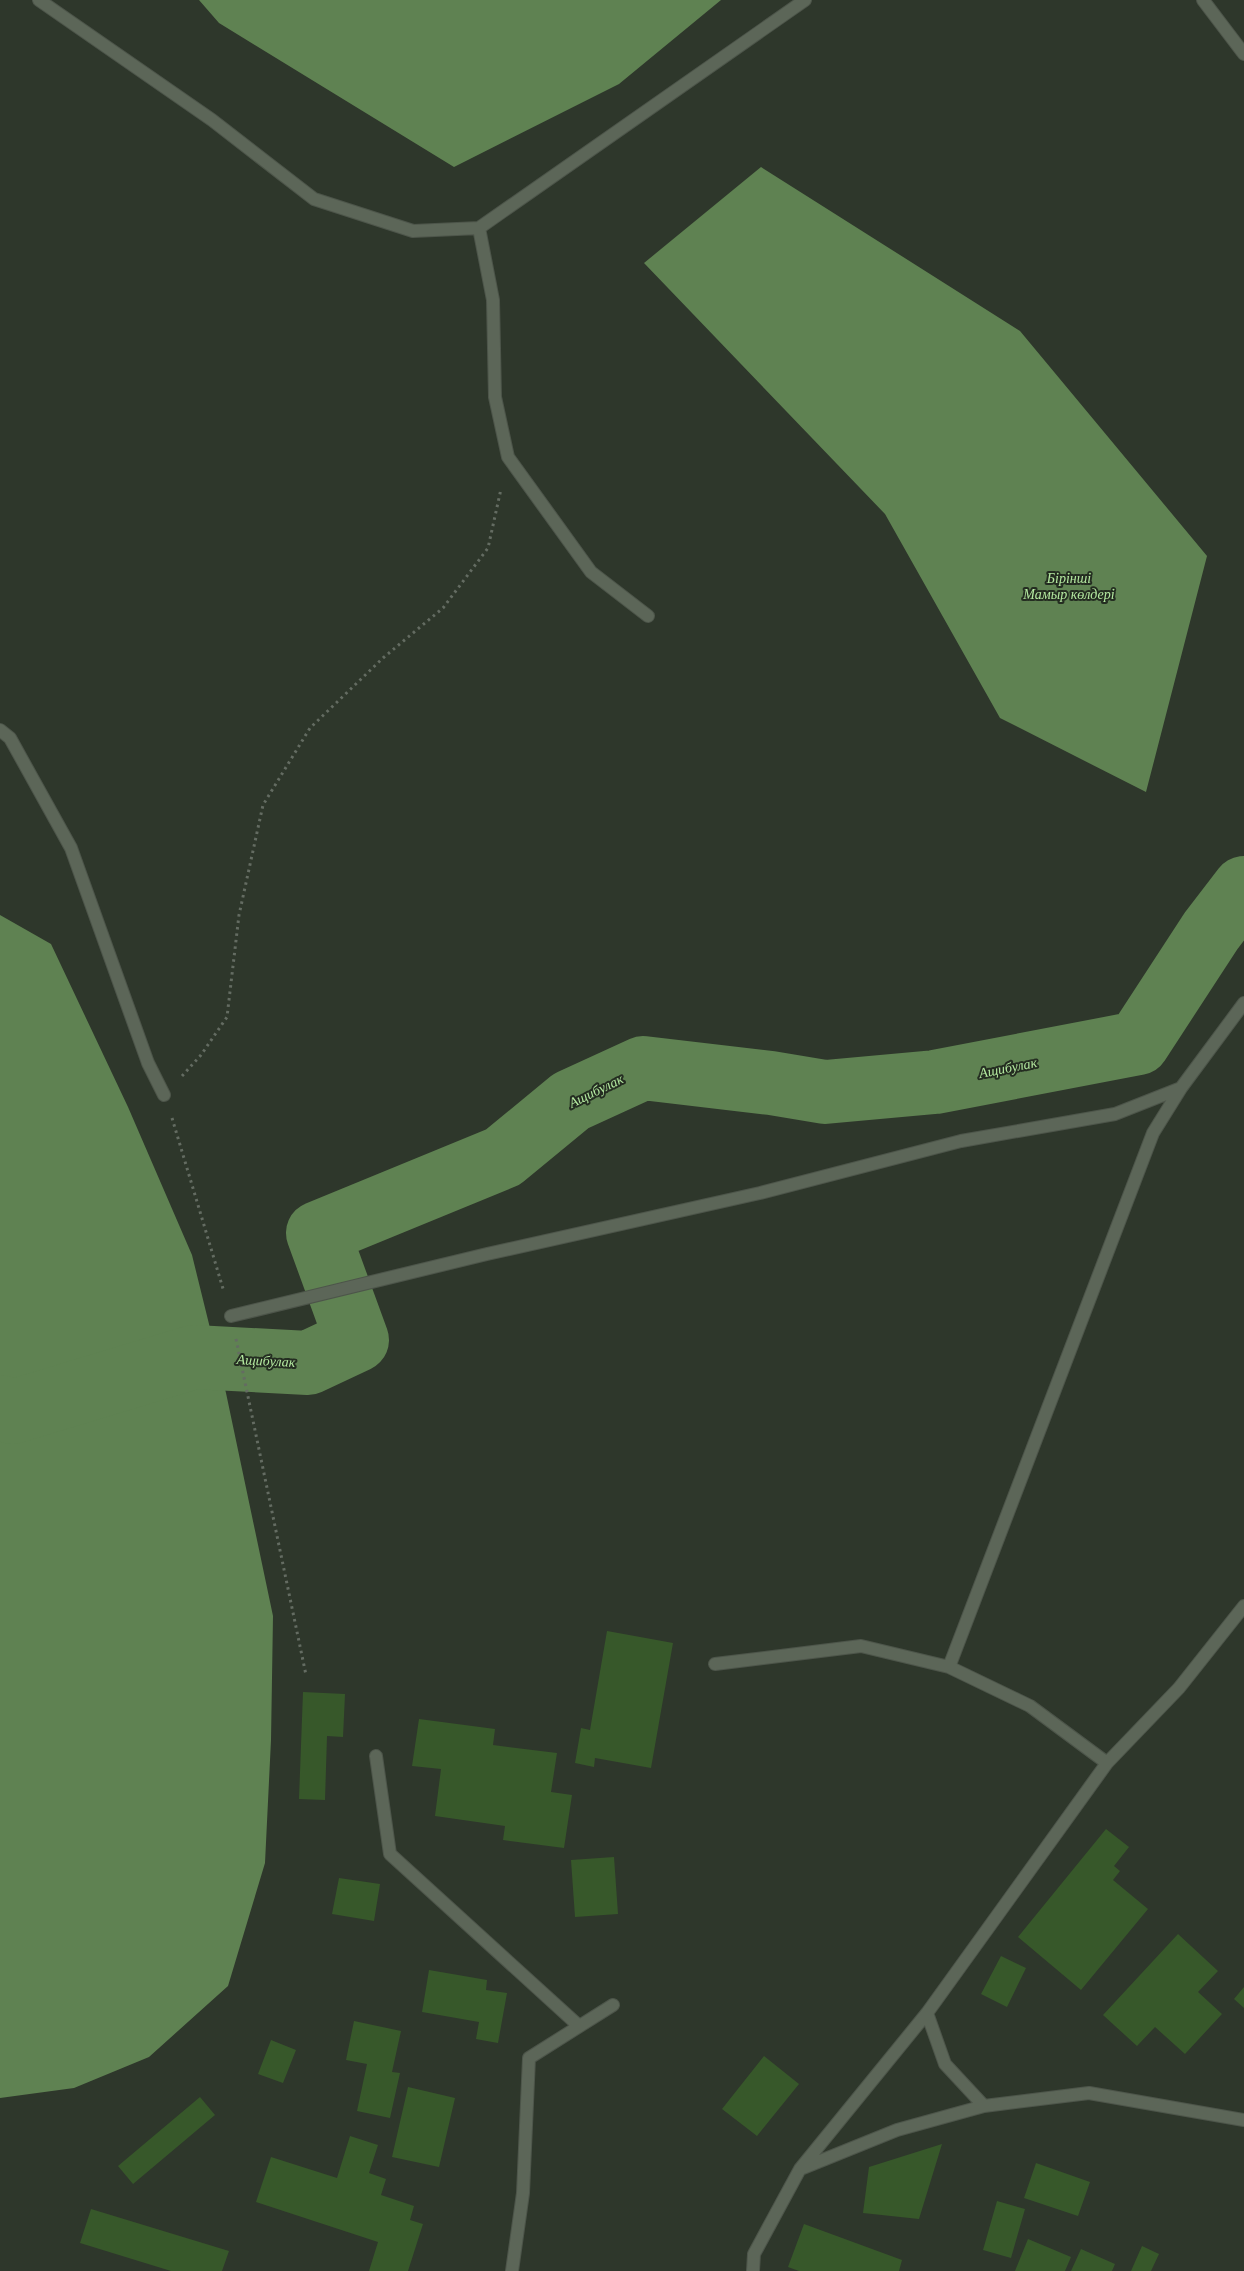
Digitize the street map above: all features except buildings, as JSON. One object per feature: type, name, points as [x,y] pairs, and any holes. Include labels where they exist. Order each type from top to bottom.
[{"type":"street","points":[[39,0],[212,120],[314,199],[413,231],[479,228],[805,0]]},
{"type":"street","points":[[1203,0],[1244,54]]},
{"type":"street","points":[[479,228],[493,300],[495,397],[508,457],[591,572],[648,616]]},
{"type":"street","points":[[0,730],[10,738],[70,848],[148,1063],[164,1095]]},
{"type":"street","points":[[950,1667],[1153,1133],[1182,1088],[1244,1003]]},
{"type":"street","points":[[231,1316],[487,1254],[760,1193],[961,1141],[1115,1114],[1182,1088]]},
{"type":"street","points":[[753,2271],[754,2254],[800,2169],[927,2013],[1107,1763],[1179,1688],[1244,1606]]},
{"type":"street","points":[[715,1664],[861,1646],[950,1667],[1030,1706],[1107,1763]]},
{"type":"street","points":[[376,1756],[390,1854],[579,2026]]},
{"type":"street","points":[[512,2271],[523,2193],[529,2058],[612,2005]]},
{"type":"street","points":[[927,2013],[944,2064],[984,2106]]},
{"type":"street","points":[[800,2169],[897,2130],[984,2106],[1089,2094],[1244,2120]]},
{"type":"path","points":[[306,1675],[231,1316],[192,1181],[164,1095],[201,1055],[227,1017],[239,915],[263,805],[310,728],[383,658],[444,608],[488,548],[508,457]]},
{"type":"water","points":[[199,0],[721,0],[619,84],[454,167],[219,23]]},
{"type":"water","name":"Бірінші Мамыр көлдері","points":[[761,167],[1020,331],[1207,556],[1146,792],[1000,718],[885,514],[644,263]]},
{"type":"water","points":[[0,915],[51,944],[128,1107],[192,1255],[226,1393],[273,1616],[271,1740],[265,1863],[228,1986],[149,2057],[74,2088],[0,2098]]},
{"type":"waterway","name":"Ащибулак","points":[[0,1407],[12,1412],[194,1357],[308,1363],[357,1340],[318,1233],[503,1157],[571,1101],[643,1068],[771,1083],[825,1092],[935,1082],[1138,1043],[1211,931],[1244,888]]}]
